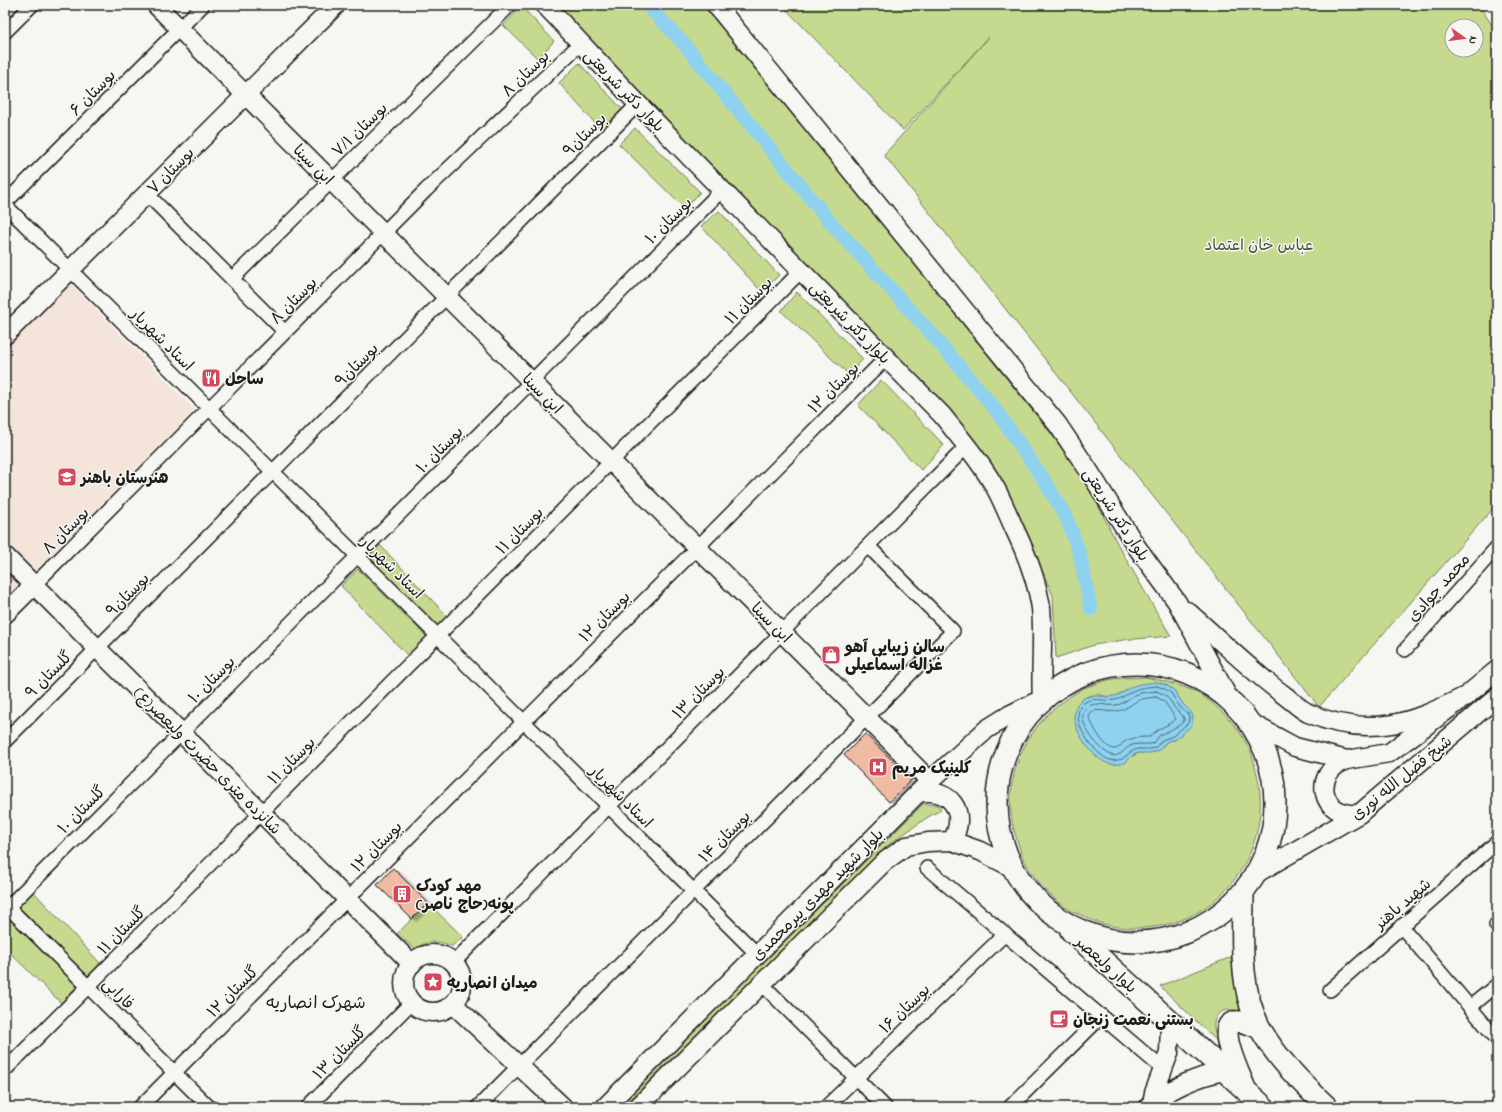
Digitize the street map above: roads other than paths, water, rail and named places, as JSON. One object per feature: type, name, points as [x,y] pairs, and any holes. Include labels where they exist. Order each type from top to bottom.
[{"type":"main road","name":"ابن سینا","points":[[156,5],[866,717],[924,787]]},
{"type":"main road","name":"بوستان ۷","points":[[5,335],[336,5]]},
{"type":"main road","name":"بلوار دکتر شریعتی","points":[[545,5],[638,104],[942,415],[967,446],[995,488],[1025,553],[1035,579],[1043,629],[1041,677],[1042,699]]},
{"type":"main road","name":"بلوار دکتر شریعتی","points":[[716,5],[1058,425],[1136,546],[1177,602],[1229,698]]},
{"type":"main road","name":"شانزده متری حضرت ولیعصر(ع)","points":[[5,556],[412,964]]},
{"type":"main road","points":[[5,614],[34,585]]},
{"type":"main road","points":[[1177,602],[1269,684],[1307,713],[1329,721],[1344,725],[1367,727],[1392,724],[1418,718],[1466,696]]},
{"type":"main road","points":[[1143,663],[1174,668],[1204,680],[1229,698],[1251,723],[1266,751],[1274,781],[1275,813],[1269,844],[1257,873],[1243,893],[1218,916],[1188,933],[1155,942],[1121,942],[1094,936],[1057,919],[1031,896],[1011,867],[999,832],[996,796],[1003,760],[1018,727],[1042,699],[1053,690],[1080,674],[1111,665],[1143,663]]},
{"type":"main road","name":"شیخ فضل الله نوری","points":[[1251,723],[1295,747],[1347,760],[1389,753],[1466,696],[1497,670]]},
{"type":"main road","name":"شیخ فضل الله نوری","points":[[1257,873],[1359,814],[1497,697]]},
{"type":"main road","name":"بلوار شهید مهدی پیرمحمدی","points":[[605,1107],[924,787],[987,729],[1011,714],[1042,699]]},
{"type":"main road","points":[[1347,760],[1339,763],[1329,772],[1324,784],[1325,793],[1328,802],[1337,811],[1350,815],[1359,814]]},
{"type":"main road","points":[[924,787],[929,791],[940,794],[950,800],[956,809],[959,820],[957,831],[952,841],[980,850],[1011,867]]},
{"type":"main road","name":"بلوار شهید مهدی پیرمحمدی","points":[[638,1107],[884,862],[906,846],[928,842],[952,841]]},
{"type":"main road","points":[[1243,893],[1243,947],[1246,987],[1259,1028],[1280,1058],[1299,1080],[1327,1107]]},
{"type":"main road","name":"بلوار ولیعصر","points":[[1057,919],[1264,1107]]},
{"type":"main road","points":[[432,954],[440,955],[453,963],[461,976],[462,983],[458,998],[453,1004],[440,1012],[432,1012],[424,1011],[412,1003],[407,997],[404,983],[405,976],[412,964],[418,959],[432,954]]},
{"type":"main road","points":[[453,1004],[563,1107]]},
{"type":"main road","points":[[1150,1105],[1169,1053],[1170,1021]]},
{"type":"main road","points":[[1247,1092],[1227,1042],[1228,1029],[1236,1022],[1250,1024],[1259,1028]]},
{"type":"main road","points":[[1150,1105],[1183,1084],[1200,1077],[1224,1071]]},
{"type":"street","points":[[5,32],[32,5]]},
{"type":"street","name":"بوستان ۶","points":[[5,204],[203,5]]},
{"type":"street","name":"بوستان ۷/۱","points":[[232,279],[510,5]]},
{"type":"street","name":"بوستان ۸","points":[[34,585],[426,190],[581,43]]},
{"type":"street","name":"بوستان۹","points":[[97,648],[638,104]]},
{"type":"street","name":"بوستان ۱۰","points":[[181,733],[722,190]]},
{"type":"street","points":[[147,194],[285,332]]},
{"type":"street","name":"استاد شهریار","points":[[5,204],[757,954]]},
{"type":"street","name":"بوستان ۱۱","points":[[261,813],[801,271]]},
{"type":"street","name":"بوستان ۱۲","points":[[347,899],[886,358]]},
{"type":"street","name":"بوستان ۱۳","points":[[453,963],[967,446]]},
{"type":"street","name":"بوستان ۱۴","points":[[478,1107],[953,631],[868,546]]},
{"type":"street","name":"محمد جوادی","points":[[1405,650],[1497,547]]},
{"type":"street","name":"گلستان ۹","points":[[5,741],[97,648]]},
{"type":"street","name":"گلستان ۱۰","points":[[6,907],[181,733]]},
{"type":"street","name":"گلستان ۱۱","points":[[5,1070],[261,813]]},
{"type":"street","name":"شهید باهنر","points":[[1330,990],[1497,842]]},
{"type":"street","points":[[927,868],[1163,1069]]},
{"type":"street","name":"گلستان ۱۲","points":[[140,1107],[347,899]]},
{"type":"street","name":"فارابی","points":[[6,907],[209,1107]]},
{"type":"street","points":[[1401,926],[1497,1039]]},
{"type":"street","name":"بوستان ۱۶","points":[[826,1107],[1005,934]]},
{"type":"street","points":[[762,984],[885,1107]]},
{"type":"street","points":[[1470,1007],[1497,984]]},
{"type":"street","name":"گلستان ۱۳","points":[[308,1107],[412,1003]]},
{"type":"street","points":[[1010,1107],[1102,1016]]},
{"type":"water","points":[[1157,682],[1174,690],[1183,704],[1191,712],[1193,716],[1192,725],[1175,740],[1170,740],[1165,743],[1159,750],[1150,753],[1138,753],[1133,755],[1125,763],[1110,764],[1102,761],[1087,746],[1076,727],[1074,717],[1076,707],[1081,700],[1089,696],[1110,697],[1122,693],[1133,686]]},
{"type":"waterway","points":[[647,5],[684,44],[831,223],[937,340],[995,409],[1046,483],[1067,519],[1079,552],[1091,609]]},
{"type":"place","name":"ساحل","points":[[211,378]]},
{"type":"place","name":"هنرستان باهنر","points":[[67,477]]},
{"type":"place","name":"سالن زیبایی آهو غزاله اسماعیلی","points":[[831,655]]},
{"type":"place","name":"کلینیک مریم","points":[[878,767]]},
{"type":"place","name":"مهد کودک پونه(حاج ناصر)","points":[[402,894]]},
{"type":"place","name":"میدان انصاریه","points":[[433,982]]},
{"type":"place","name":"بستنی نعمت زنجان","points":[[1059,1019]]},
{"type":"district","name":"شهرک انصاریه","points":[[316,1002]]},
{"type":"park label","name":"عباس خان اعتماد","points":[[1259,244]]}]
